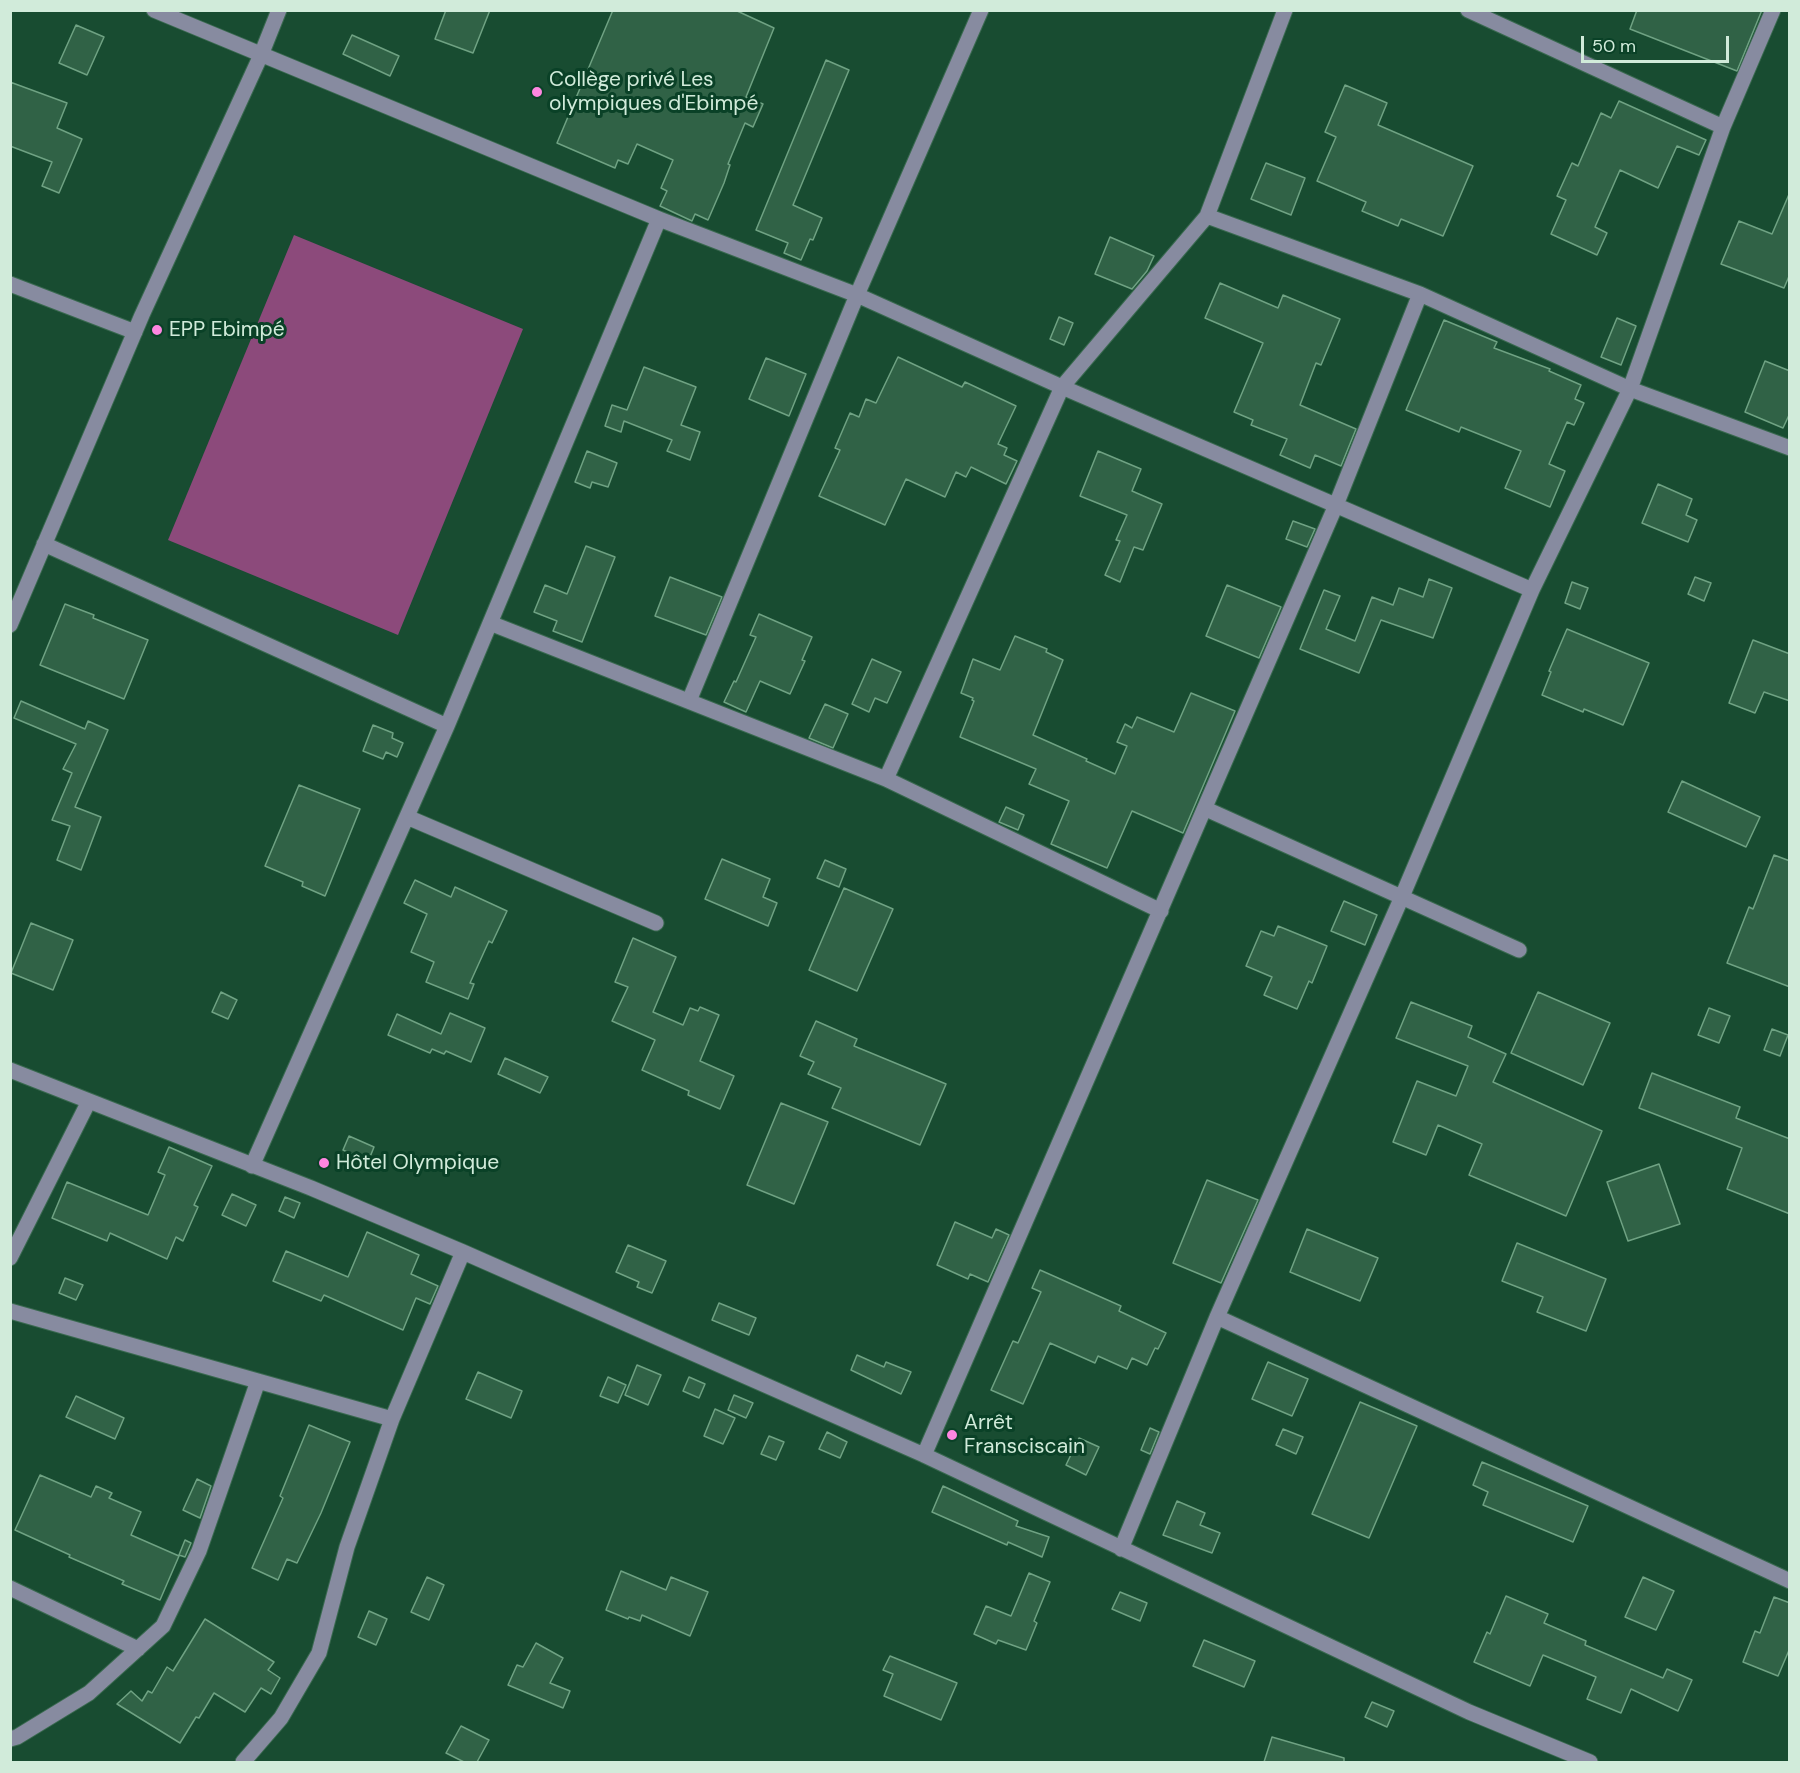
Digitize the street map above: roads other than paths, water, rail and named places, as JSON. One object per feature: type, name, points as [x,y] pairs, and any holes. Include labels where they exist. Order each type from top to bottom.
[{"type":"street","points":[[154,10],[659,219],[857,295],[1062,387],[1532,590]]},
{"type":"street","points":[[10,625],[135,332],[261,55],[279,10]]},
{"type":"street","points":[[689,701],[857,295],[981,10]]},
{"type":"street","points":[[886,779],[1062,387],[1207,216],[1285,10]]},
{"type":"street","points":[[1468,10],[1723,127]]},
{"type":"street","points":[[1121,1549],[1217,1317],[1401,898],[1532,590],[1630,389],[1723,127],[1773,10]]},
{"type":"street","points":[[1207,216],[1420,294],[1630,389],[1790,448]]},
{"type":"street","points":[[252,1166],[447,726],[659,219]]},
{"type":"street","points":[[10,284],[135,332]]},
{"type":"street","points":[[924,1455],[1336,505],[1420,294]]},
{"type":"street","points":[[44,544],[447,726]]},
{"type":"street","points":[[490,623],[886,779],[1161,911]]},
{"type":"street","points":[[1206,809],[1519,950]]},
{"type":"street","points":[[407,817],[656,923]]},
{"type":"street","points":[[10,1070],[311,1188],[463,1252],[924,1455],[1469,1712],[1590,1762]]},
{"type":"street","points":[[10,1258],[89,1101]]},
{"type":"street","points":[[243,1762],[281,1718],[319,1653],[347,1547],[392,1419],[463,1252]]},
{"type":"street","points":[[10,1311],[392,1419]]},
{"type":"street","points":[[1217,1317],[1790,1581]]},
{"type":"street","points":[[10,1739],[89,1693],[163,1626],[199,1551],[258,1381]]},
{"type":"street","points":[[10,1588],[138,1649]]},
{"type":"place","name":"Collège privé Les olympiques d'Ebimpé","points":[[537,92]]},
{"type":"place","name":"EPP Ebimpé","points":[[157,330]]},
{"type":"place","name":"Hôtel Olympique","points":[[324,1163]]},
{"type":"place","name":"Arrêt Fransciscain","points":[[952,1435]]}]
